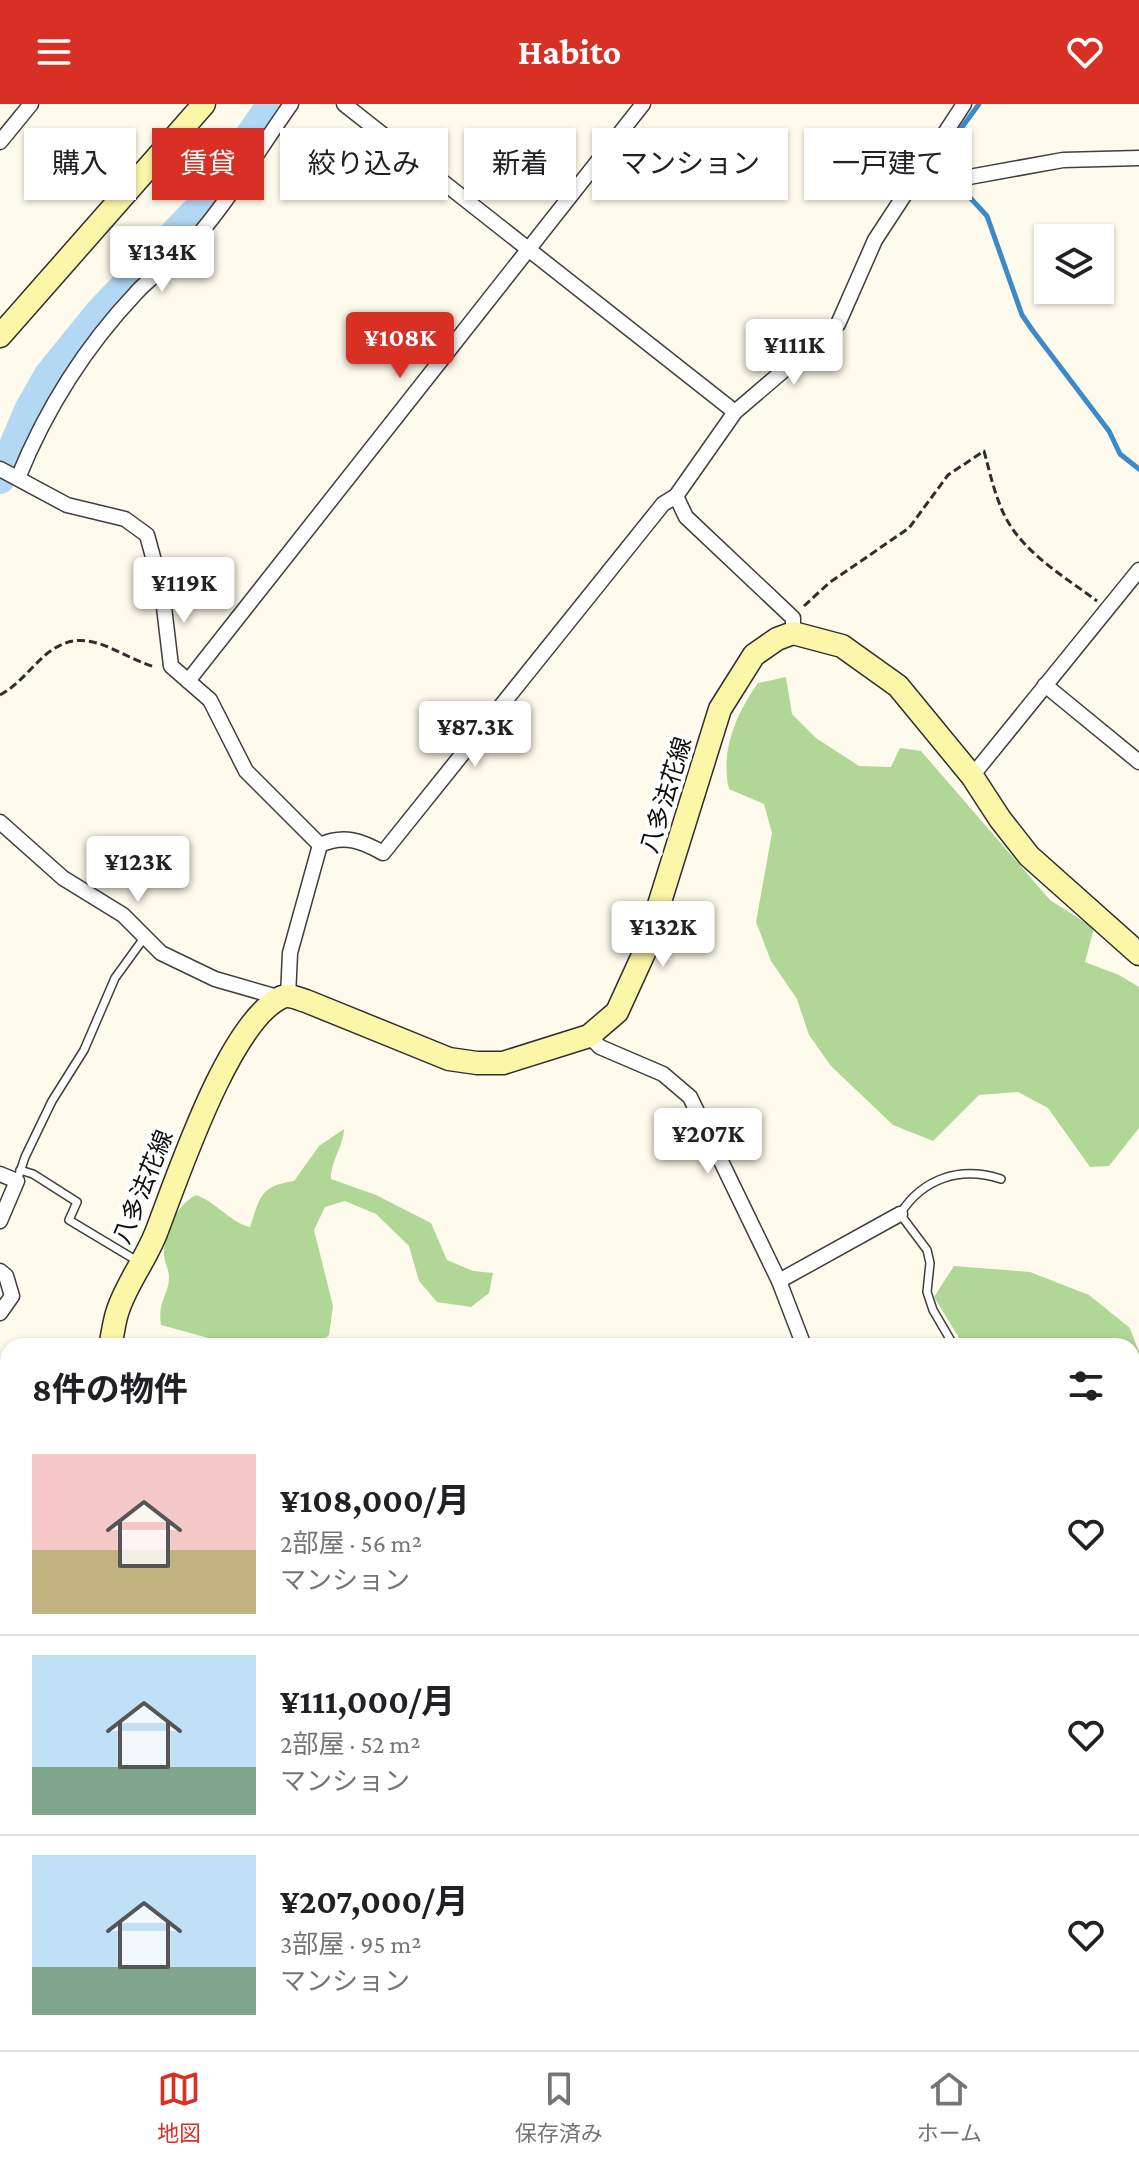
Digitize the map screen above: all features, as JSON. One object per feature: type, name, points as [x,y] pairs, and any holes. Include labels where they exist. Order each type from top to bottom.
[{"type":"main road","points":[[0,336],[204,104]]},
{"type":"main road","points":[[793,626],[842,646],[898,686],[972,776],[1029,856],[1139,954]]},
{"type":"main road","name":"八多法花線","points":[[112,1338],[118,1309],[155,1235],[193,1133],[231,1057],[262,1013],[284,997],[449,1059],[503,1063],[589,1036],[617,1012],[644,953],[720,709],[754,655],[793,626]]},
{"type":"street","points":[[0,142],[31,104]]},
{"type":"street","points":[[291,104],[211,221],[192,244],[137,291],[65,384],[10,474],[67,505],[125,519],[147,535],[162,590],[171,666],[210,700],[246,771],[320,845]]},
{"type":"street","points":[[344,104],[735,412]]},
{"type":"street","points":[[188,681],[643,104]]},
{"type":"street","points":[[947,128],[964,104]]},
{"type":"street","points":[[972,177],[1063,160],[1139,158]]},
{"type":"street","points":[[320,845],[359,840],[383,853],[663,504],[676,496],[735,412],[838,324],[875,240],[899,200]]},
{"type":"street","points":[[676,496],[686,517],[793,626]]},
{"type":"street","points":[[972,776],[1139,570]]},
{"type":"street","points":[[1045,685],[1139,762]]},
{"type":"street","points":[[0,822],[63,878],[123,915],[161,953],[215,979],[284,997],[290,953],[320,845]]},
{"type":"street","points":[[589,1036],[600,1047],[663,1074],[690,1097],[779,1281],[801,1338]]},
{"type":"street","points":[[0,1174],[19,1176],[0,1221]]},
{"type":"street","points":[[779,1281],[900,1214]]},
{"type":"street","points":[[0,1271],[6,1276],[12,1296],[0,1313]]},
{"type":"lane","points":[[19,1176],[52,1101],[84,1050],[115,978],[144,938]]},
{"type":"lane","points":[[949,1338],[933,1310],[927,1292],[930,1263],[927,1250],[900,1214],[917,1192],[932,1181],[960,1173],[984,1173],[1001,1179]]},
{"type":"lane","points":[[19,1176],[33,1174],[77,1202],[69,1220],[141,1263]]},
{"type":"path","points":[[793,626],[829,583],[909,528],[948,475],[984,451],[1000,507],[1015,532],[1033,553],[1108,608]]},
{"type":"path","points":[[0,695],[48,653],[67,642],[83,639],[152,666],[171,666]]},
{"type":"green space","points":[[786,677],[792,714],[816,738],[859,766],[891,767],[900,748],[921,751],[1050,900],[1094,928],[1085,962],[1119,975],[1139,987],[1139,1128],[1109,1166],[1090,1167],[1048,1108],[1018,1092],[979,1095],[933,1141],[893,1125],[831,1066],[809,1035],[797,999],[771,961],[756,922],[772,833],[764,804],[729,789],[727,775],[732,733],[750,695],[758,683]]},
{"type":"green space","points":[[344,1129],[331,1179],[376,1195],[431,1223],[447,1260],[473,1271],[493,1273],[489,1293],[471,1307],[437,1302],[419,1281],[409,1246],[376,1214],[345,1201],[325,1207],[314,1230],[333,1306],[329,1335],[325,1338],[208,1338],[161,1325],[162,1304],[169,1277],[165,1244],[173,1219],[183,1205],[196,1195],[250,1227],[263,1195],[274,1186],[294,1181],[319,1146]]},
{"type":"green space","points":[[954,1266],[1030,1272],[1089,1295],[1130,1328],[1134,1338],[959,1338],[934,1297]]},
{"type":"waterway","points":[[0,479],[29,410],[49,375],[100,312],[200,207],[272,104]]},
{"type":"waterway","points":[[979,104],[957,134],[951,155],[952,171],[963,190],[987,216],[1022,315],[1109,431],[1120,454],[1139,469]]}]
